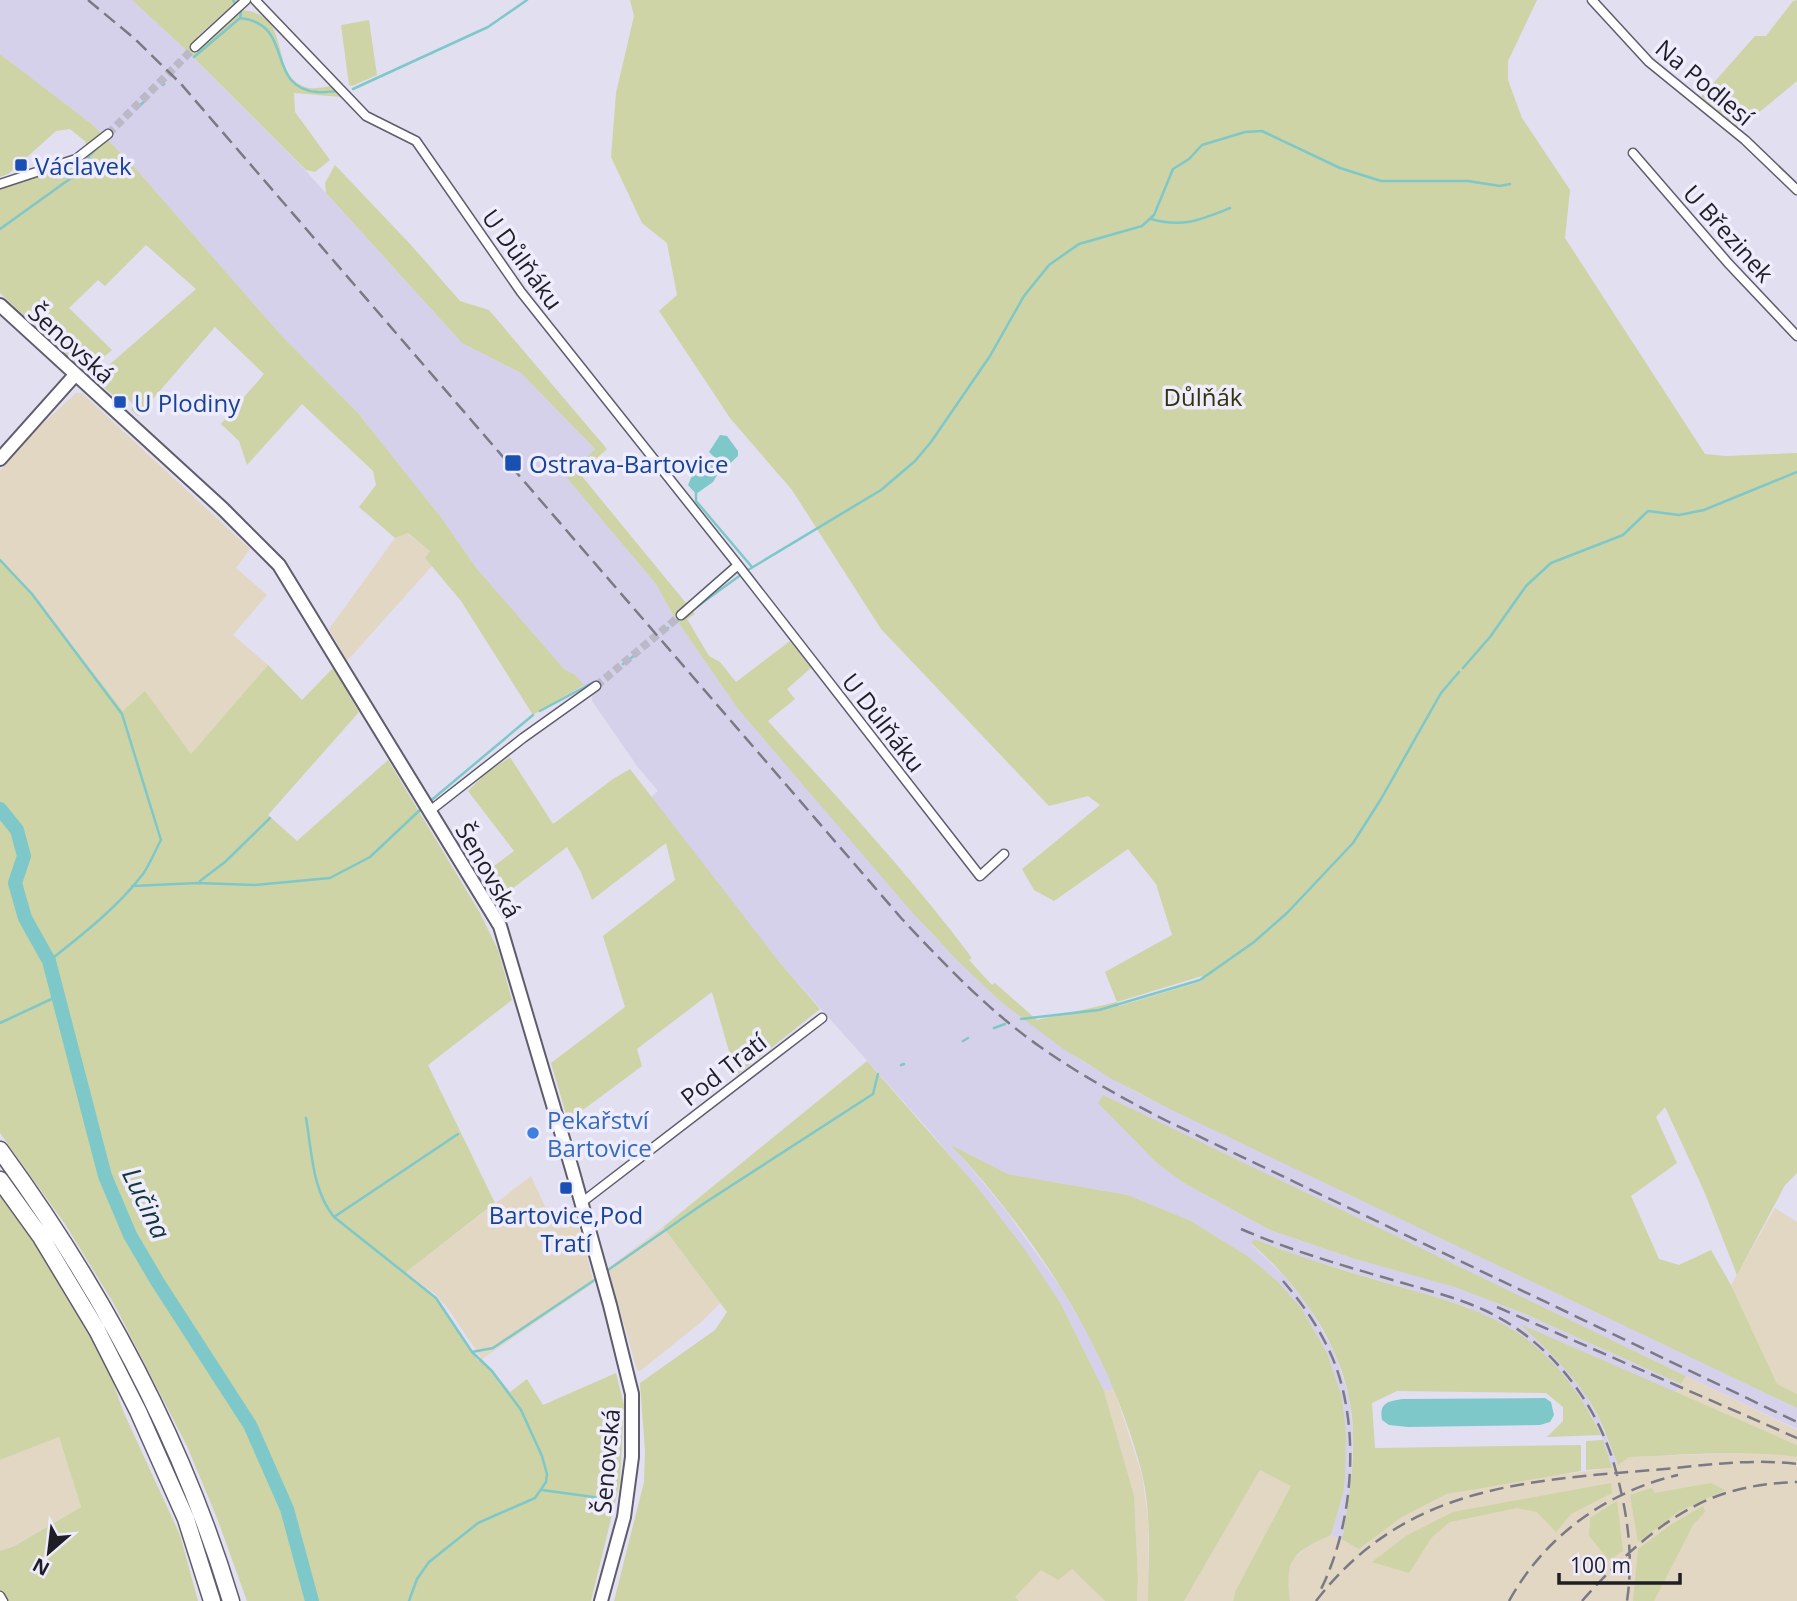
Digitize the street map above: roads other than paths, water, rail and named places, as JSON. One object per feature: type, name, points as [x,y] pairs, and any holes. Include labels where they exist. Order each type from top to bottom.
[{"type":"highway","points":[[0,1150],[55,1230],[112,1321],[178,1458],[214,1548],[231,1601]]},
{"type":"highway","points":[[0,1180],[41,1237],[97,1330],[132,1399],[186,1519],[212,1601]]},
{"type":"street","name":"U Důlňáku","points":[[255,0],[366,116],[416,141],[521,292],[980,876],[1004,854]]},
{"type":"street","name":"Na Podlesí","points":[[1592,0],[1649,62],[1745,141],[1797,190]]},
{"type":"street","points":[[195,47],[244,2]]},
{"type":"street","points":[[0,184],[76,159],[108,134]]},
{"type":"street","name":"U Březinek","points":[[1633,153],[1728,263],[1797,336]]},
{"type":"street","name":"Šenovská","points":[[0,306],[223,509],[279,565],[500,926],[581,1203],[632,1394],[634,1427],[624,1517],[601,1601]]},
{"type":"street","points":[[0,459],[75,375]]},
{"type":"street","points":[[681,615],[738,565]]},
{"type":"street","points":[[430,810],[596,686]]},
{"type":"street","name":"Pod Tratí","points":[[581,1203],[822,1018]]},
{"type":"street","points":[[0,1596],[3,1601]]},
{"type":"waterway","points":[[233,0],[241,13],[240,18]]},
{"type":"waterway","points":[[353,89],[488,27],[527,0]]},
{"type":"waterway","points":[[194,57],[240,18],[257,23],[268,31],[290,79],[301,88],[320,92],[339,91]]},
{"type":"waterway","name":"U Důlňáku","points":[[138,107],[146,100]]},
{"type":"waterway","points":[[748,570],[881,490],[915,461],[990,356],[1024,296],[1049,265],[1079,244],[1142,226],[1154,215],[1173,169],[1189,159],[1202,145],[1245,132],[1262,131],[1340,168],[1381,181],[1468,181],[1500,186],[1510,184]]},
{"type":"waterway","points":[[0,229],[85,168],[89,156],[101,144]]},
{"type":"waterway","points":[[1151,219],[1182,223],[1230,208]]},
{"type":"waterway","points":[[1463,668],[1490,637],[1526,586],[1551,563],[1623,535],[1648,511],[1679,515],[1704,510],[1797,472]]},
{"type":"waterway","points":[[696,493],[696,501],[752,567]]},
{"type":"waterway","points":[[0,560],[32,594],[122,714],[161,840],[143,874],[122,898],[87,931],[49,961]]},
{"type":"waterway","points":[[691,611],[742,574]]},
{"type":"waterway","points":[[677,621],[683,617]]},
{"type":"waterway","points":[[623,664],[635,655]]},
{"type":"waterway","points":[[1021,1019],[1099,1010],[1200,980],[1254,942],[1287,913],[1353,843],[1441,693],[1459,672]]},
{"type":"waterway","points":[[540,711],[592,683]]},
{"type":"waterway","points":[[428,803],[533,715]]},
{"type":"waterway","name":"Lučina","points":[[0,809],[17,830],[24,856],[15,883],[25,918],[49,961],[105,1176],[130,1235],[250,1425],[287,1509],[312,1601]]},
{"type":"waterway","points":[[132,886],[198,883],[255,885],[330,878],[370,857],[421,809]]},
{"type":"waterway","points":[[200,881],[225,862],[270,818]]},
{"type":"waterway","points":[[0,1023],[58,996]]},
{"type":"waterway","points":[[994,1028],[1005,1024]]},
{"type":"waterway","points":[[963,1041],[968,1038]]},
{"type":"waterway","points":[[608,1270],[703,1204],[873,1094],[878,1074]]},
{"type":"waterway","points":[[306,1118],[317,1183],[334,1217],[436,1298],[472,1352]]},
{"type":"waterway","points":[[334,1217],[458,1134]]},
{"type":"waterway","points":[[409,1601],[417,1579],[429,1562],[478,1523],[535,1498],[546,1482],[547,1474],[542,1456],[521,1410],[492,1371],[472,1352],[493,1348],[596,1279]]},
{"type":"waterway","points":[[542,1490],[608,1499]]},
{"type":"tunnel","points":[[108,134],[195,47]]},
{"type":"tunnel","points":[[596,686],[681,615]]},
{"type":"railway","points":[[88,0],[135,39],[181,84],[902,919],[951,970],[1002,1017],[1070,1067],[1169,1122],[1797,1422]]},
{"type":"railway","points":[[1241,1229],[1321,1259],[1444,1295],[1484,1310],[1507,1322],[1548,1354],[1581,1394],[1594,1416],[1614,1464],[1628,1532],[1630,1566],[1627,1601]]},
{"type":"railway","points":[[1283,1281],[1308,1313],[1328,1348],[1339,1375],[1350,1437],[1347,1501],[1341,1532],[1321,1589]]},
{"type":"railway","points":[[1497,1307],[1797,1438]]},
{"type":"railway","points":[[1316,1601],[1350,1563],[1387,1534],[1426,1512],[1468,1497],[1512,1486],[1604,1474],[1743,1462],[1797,1464]]},
{"type":"railway","points":[[1509,1601],[1540,1556],[1580,1520],[1626,1493],[1678,1475]]},
{"type":"railway","points":[[1582,1601],[1614,1567],[1650,1535],[1690,1509],[1711,1498],[1741,1489],[1797,1482]]},
{"type":"place","name":"Václavek","points":[[21,165]]},
{"type":"place","name":"U Plodiny","points":[[120,402]]},
{"type":"place","name":"Ostrava-Bartovice","points":[[513,463]]},
{"type":"place","name":"Pekařství Bartovice","points":[[533,1133]]},
{"type":"place","name":"Bartovice,Pod Tratí","points":[[566,1188]]},
{"type":"park label","name":"Důlňák","points":[[1203,396]]}]
